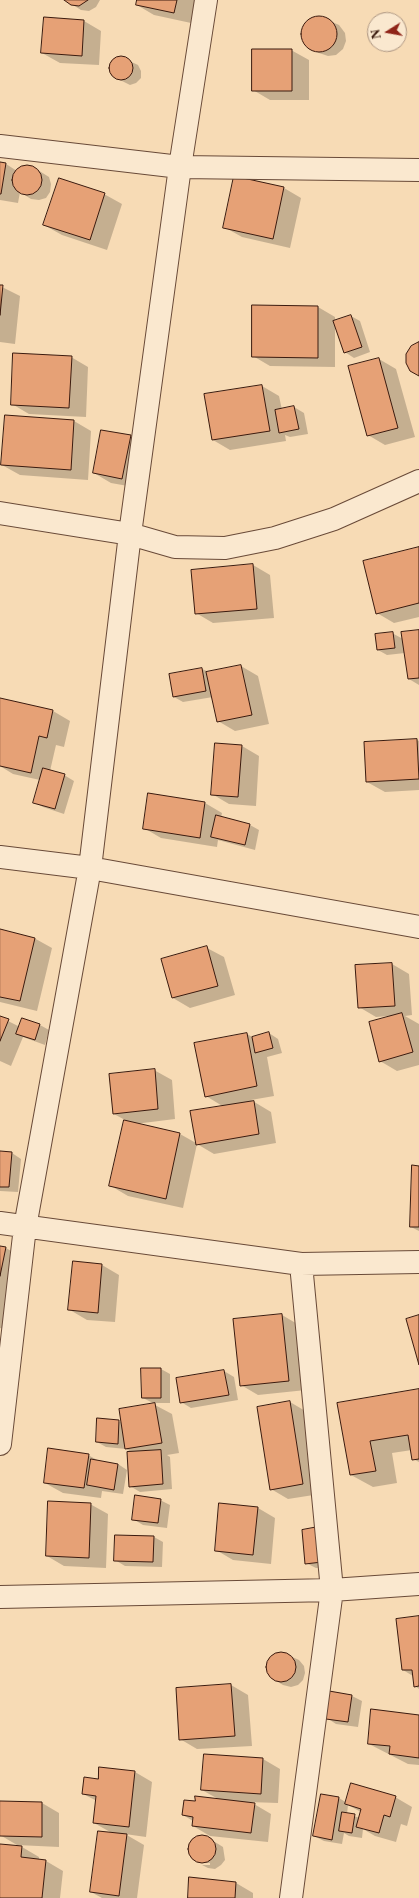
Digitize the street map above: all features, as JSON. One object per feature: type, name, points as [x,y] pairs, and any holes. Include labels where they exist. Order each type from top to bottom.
[{"type":"street","points":[[0,1444],[25,1227],[90,868],[130,534],[180,167],[206,0]]},
{"type":"street","points":[[0,146],[180,167],[419,170]]},
{"type":"street","points":[[0,513],[130,534],[176,548],[225,548],[274,538],[334,519],[419,481]]},
{"type":"street","points":[[0,858],[90,868],[419,927]]},
{"type":"street","points":[[0,1223],[301,1264],[419,1262]]},
{"type":"street","points":[[291,1898],[332,1590],[301,1264]]},
{"type":"street","points":[[0,1597],[332,1590],[419,1584]]},
{"type":"building","points":[[64,0],[88,0],[79,6],[71,5]]},
{"type":"building","points":[[137,0],[177,0],[174,13],[136,5]]},
{"type":"building","points":[[319,16],[329,19],[334,24],[337,34],[334,44],[329,49],[319,52],[309,49],[304,44],[301,34],[304,24],[309,19]]},
{"type":"building","points":[[44,17],[84,20],[82,56],[41,53]]},
{"type":"building","points":[[252,49],[292,49],[292,91],[252,91]]},
{"type":"building","points":[[121,56],[129,60],[133,68],[129,76],[121,80],[113,76],[109,68],[113,60]]},
{"type":"building","points":[[0,162],[6,163],[1,194],[0,194]]},
{"type":"building","points":[[27,165],[33,166],[41,174],[41,186],[33,194],[27,195],[21,194],[13,186],[12,180],[13,174],[21,166]]},
{"type":"building","points":[[234,176],[284,187],[273,239],[223,228]]},
{"type":"building","points":[[59,178],[105,193],[90,240],[43,225]]},
{"type":"building","points":[[0,285],[3,285],[0,315]]},
{"type":"building","points":[[252,305],[318,306],[318,358],[252,357]]},
{"type":"building","points":[[351,315],[362,347],[344,353],[333,321]]},
{"type":"building","points":[[419,342],[419,376],[410,371],[406,363],[406,354],[411,346]]},
{"type":"building","points":[[13,353],[72,356],[69,408],[11,405]]},
{"type":"building","points":[[379,358],[398,428],[367,436],[348,366]]},
{"type":"building","points":[[262,385],[270,431],[212,440],[204,394]]},
{"type":"building","points":[[294,406],[299,429],[279,433],[275,410]]},
{"type":"building","points":[[5,415],[74,420],[71,470],[1,465]]},
{"type":"building","points":[[101,430],[131,435],[122,479],[93,473]]},
{"type":"building","points":[[419,547],[419,603],[376,614],[363,561]]},
{"type":"building","points":[[253,564],[257,609],[195,614],[191,570]]},
{"type":"building","points":[[419,630],[419,678],[408,679],[401,632]]},
{"type":"building","points":[[393,632],[395,648],[377,650],[375,634]]},
{"type":"building","points":[[241,665],[252,715],[217,722],[206,672]]},
{"type":"building","points":[[202,668],[206,691],[173,697],[169,674]]},
{"type":"building","points":[[0,698],[53,710],[47,738],[39,736],[31,773],[0,766]]},
{"type":"building","points":[[417,739],[419,779],[366,782],[364,742]]},
{"type":"building","points":[[215,743],[242,745],[238,797],[211,795]]},
{"type":"building","points":[[43,768],[65,774],[55,809],[33,803]]},
{"type":"building","points":[[148,793],[205,802],[200,838],[143,829]]},
{"type":"building","points":[[216,815],[250,824],[245,845],[211,837]]},
{"type":"building","points":[[0,929],[35,938],[20,1001],[0,997]]},
{"type":"building","points":[[207,946],[218,986],[172,998],[161,959]]},
{"type":"building","points":[[392,963],[395,1006],[358,1008],[355,965]]},
{"type":"building","points":[[402,1013],[413,1052],[379,1062],[369,1022]]},
{"type":"building","points":[[0,1016],[9,1019],[0,1041]]},
{"type":"building","points":[[22,1018],[40,1024],[35,1040],[16,1034]]},
{"type":"building","points":[[269,1032],[273,1048],[255,1053],[252,1037]]},
{"type":"building","points":[[247,1033],[257,1086],[205,1097],[194,1043]]},
{"type":"building","points":[[155,1069],[158,1109],[113,1114],[109,1074]]},
{"type":"building","points":[[254,1101],[259,1134],[196,1145],[190,1111]]},
{"type":"building","points":[[124,1120],[180,1133],[166,1199],[109,1186]]},
{"type":"building","points":[[0,1151],[12,1152],[9,1187],[0,1187]]},
{"type":"building","points":[[412,1165],[419,1166],[419,1227],[410,1227]]},
{"type":"building","points":[[0,1246],[6,1247],[0,1276]]},
{"type":"building","points":[[73,1261],[102,1264],[98,1313],[68,1310]]},
{"type":"building","points":[[282,1314],[289,1381],[240,1386],[233,1319]]},
{"type":"building","points":[[419,1315],[419,1365],[406,1319]]},
{"type":"building","points":[[141,1368],[161,1368],[161,1398],[142,1398]]},
{"type":"building","points":[[224,1370],[229,1395],[180,1403],[176,1378]]},
{"type":"building","points":[[419,1389],[419,1459],[412,1460],[408,1435],[370,1441],[376,1471],[350,1475],[337,1403]]},
{"type":"building","points":[[290,1401],[303,1484],[270,1490],[257,1407]]},
{"type":"building","points":[[155,1403],[162,1443],[125,1449],[119,1409]]},
{"type":"building","points":[[97,1418],[119,1420],[118,1444],[96,1442]]},
{"type":"building","points":[[48,1448],[89,1454],[84,1488],[44,1483]]},
{"type":"building","points":[[161,1450],[163,1484],[129,1487],[127,1452]]},
{"type":"building","points":[[91,1459],[118,1464],[114,1490],[87,1485]]},
{"type":"building","points":[[135,1495],[161,1499],[158,1523],[132,1520]]},
{"type":"building","points":[[48,1501],[91,1503],[89,1558],[46,1556]]},
{"type":"building","points":[[219,1503],[258,1507],[253,1555],[215,1551]]},
{"type":"building","points":[[318,1527],[322,1562],[305,1564],[302,1530]]},
{"type":"building","points":[[115,1535],[154,1536],[153,1562],[114,1561]]},
{"type":"building","points":[[419,1616],[419,1686],[414,1687],[412,1670],[402,1670],[396,1619]]},
{"type":"building","points":[[281,1652],[292,1656],[296,1667],[292,1678],[281,1682],[270,1678],[266,1667],[270,1656]]},
{"type":"building","points":[[231,1684],[235,1736],[179,1740],[176,1688]]},
{"type":"building","points":[[329,1691],[352,1695],[348,1722],[326,1719]]},
{"type":"building","points":[[371,1709],[419,1715],[419,1758],[389,1754],[390,1746],[368,1744]]},
{"type":"building","points":[[204,1754],[263,1758],[261,1794],[201,1790]]},
{"type":"building","points":[[99,1767],[135,1771],[129,1827],[93,1823],[96,1796],[82,1794],[84,1777],[98,1779]]},
{"type":"building","points":[[351,1783],[396,1796],[390,1817],[384,1815],[379,1833],[356,1827],[361,1809],[345,1804]]},
{"type":"building","points":[[321,1794],[339,1797],[332,1840],[313,1836]]},
{"type":"building","points":[[195,1796],[255,1803],[251,1833],[192,1826],[193,1817],[182,1815],[184,1800],[195,1801]]},
{"type":"building","points":[[0,1801],[42,1802],[42,1837],[0,1836]]},
{"type":"building","points":[[342,1812],[355,1814],[352,1833],[339,1831]]},
{"type":"building","points":[[98,1831],[127,1834],[119,1896],[90,1892]]},
{"type":"building","points":[[202,1835],[212,1839],[216,1849],[212,1859],[202,1863],[192,1859],[188,1849],[192,1839]]},
{"type":"building","points":[[0,1844],[22,1846],[21,1857],[46,1860],[42,1898],[0,1898]]},
{"type":"building","points":[[189,1877],[236,1882],[235,1898],[188,1898]]}]
